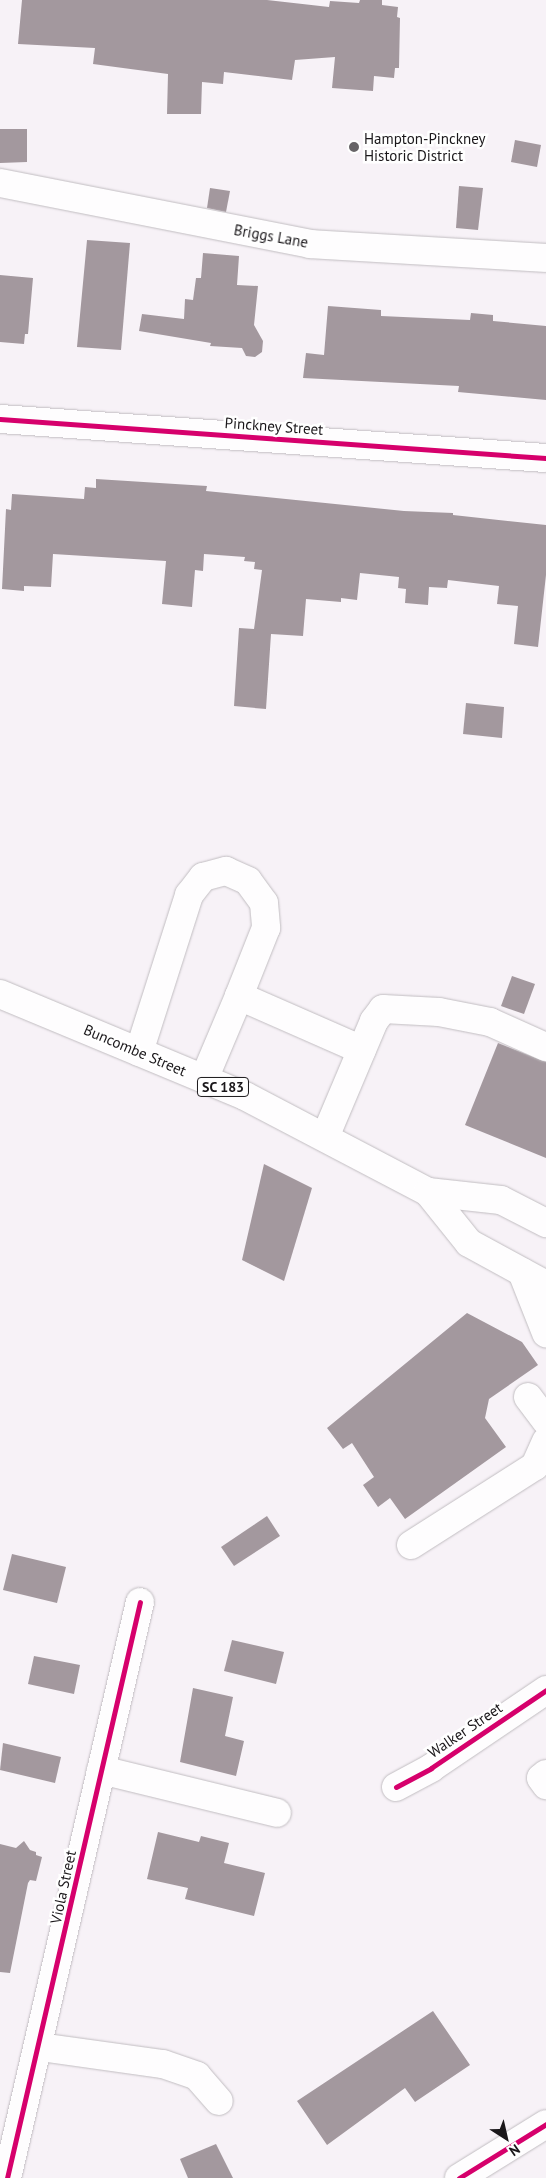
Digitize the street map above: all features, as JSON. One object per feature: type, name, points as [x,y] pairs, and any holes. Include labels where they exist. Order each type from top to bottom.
[{"type":"street","name":"Briggs Lane","points":[[0,183],[310,244],[546,258]]},
{"type":"street","name":"Pinckney Street","points":[[0,419],[546,458]]},
{"type":"street","points":[[139,1052],[189,895],[203,877],[226,871],[248,882],[264,903],[266,928],[240,996],[204,1079]]},
{"type":"street","name":"Buncombe Street","points":[[0,994],[204,1079],[428,1192],[501,1200],[546,1223]]},
{"type":"street","points":[[240,996],[362,1050]]},
{"type":"street","points":[[324,1138],[374,1021],[383,1009],[439,1012],[490,1022],[546,1047]]},
{"type":"street","name":"Buncombe Street","points":[[428,1192],[469,1244],[546,1285]]},
{"type":"street","points":[[522,1272],[546,1333]]},
{"type":"street","points":[[528,1397],[546,1421]]},
{"type":"street","points":[[410,1545],[535,1466],[546,1441]]},
{"type":"street","name":"Viola Street","points":[[7,2178],[40,2047],[140,1602]]},
{"type":"street","name":"Walker Street","points":[[396,1787],[431,1768],[546,1690]]},
{"type":"street","points":[[101,1770],[277,1813]]},
{"type":"street","points":[[546,1774],[541,1778],[546,1785]]},
{"type":"street","points":[[40,2047],[163,2064],[197,2076],[219,2101]]},
{"type":"street","points":[[459,2178],[546,2124]]},
{"type":"building","points":[[22,0],[267,0],[329,7],[330,1],[359,3],[360,0],[382,0],[382,5],[398,7],[397,17],[400,18],[399,68],[395,68],[394,78],[374,76],[373,91],[332,88],[335,57],[295,60],[292,80],[224,72],[223,84],[202,82],[201,114],[167,114],[168,74],[93,64],[95,48],[18,44]]},
{"type":"building","points":[[0,129],[27,129],[27,162],[0,163]]},
{"type":"building","points":[[515,140],[541,145],[537,167],[511,162]]},
{"type":"building","points":[[459,186],[483,188],[478,230],[456,228]]},
{"type":"building","points":[[210,188],[230,191],[226,212],[207,208]]},
{"type":"building","points":[[87,240],[130,243],[121,350],[77,347]]},
{"type":"building","points":[[203,253],[239,256],[237,285],[258,286],[254,325],[263,341],[262,352],[255,357],[246,356],[242,348],[210,346],[211,343],[139,331],[142,314],[184,319],[185,299],[193,300],[196,278],[201,278]]},
{"type":"building","points":[[0,275],[33,278],[28,334],[25,334],[24,344],[0,342]]},
{"type":"building","points":[[328,306],[381,310],[381,316],[470,320],[471,313],[493,315],[493,321],[546,326],[546,400],[458,392],[459,386],[303,378],[306,353],[324,355]]},
{"type":"building","points":[[96,479],[207,486],[206,491],[404,511],[453,513],[453,515],[546,525],[546,575],[538,647],[514,644],[518,606],[497,604],[499,586],[448,580],[447,588],[429,587],[428,605],[405,603],[406,589],[398,588],[399,577],[360,573],[357,600],[341,598],[341,602],[306,599],[303,636],[271,634],[266,709],[234,706],[239,628],[254,629],[262,570],[254,569],[255,562],[244,561],[245,557],[204,554],[203,571],[195,570],[192,607],[162,604],[166,561],[53,554],[51,587],[24,586],[24,591],[2,589],[6,509],[11,510],[12,494],[84,499],[85,487],[96,488]]},
{"type":"building","points":[[466,703],[504,707],[502,738],[463,734]]},
{"type":"building","points":[[512,976],[535,984],[524,1014],[501,1006]]},
{"type":"building","points":[[498,1043],[546,1062],[546,1158],[465,1125]]},
{"type":"building","points":[[264,1164],[312,1188],[284,1281],[242,1260]]},
{"type":"building","points":[[467,1313],[522,1342],[538,1365],[489,1399],[485,1418],[506,1447],[405,1519],[390,1498],[378,1507],[363,1485],[374,1477],[352,1443],[343,1449],[327,1428]]},
{"type":"building","points":[[267,1516],[280,1536],[234,1566],[221,1547]]},
{"type":"building","points":[[12,1554],[66,1567],[57,1603],[3,1590]]},
{"type":"building","points":[[232,1640],[284,1652],[276,1684],[224,1671]]},
{"type":"building","points":[[34,1656],[80,1665],[74,1694],[28,1684]]},
{"type":"building","points":[[193,1688],[233,1697],[225,1736],[244,1741],[236,1776],[180,1762]]},
{"type":"building","points":[[3,1743],[61,1757],[55,1783],[0,1770]]},
{"type":"building","points":[[158,1832],[199,1842],[201,1836],[229,1843],[224,1863],[265,1873],[254,1916],[185,1899],[188,1888],[147,1879]]},
{"type":"building","points":[[24,1841],[30,1850],[42,1857],[36,1881],[30,1880],[28,1883],[10,1973],[0,1972],[0,1844],[16,1848]]},
{"type":"building","points":[[433,2011],[470,2065],[415,2102],[405,2088],[327,2145],[297,2101]]},
{"type":"building","points":[[216,2144],[233,2178],[188,2178],[180,2159]]},
{"type":"cycle path","points":[[0,419],[546,458]]},
{"type":"cycle path","points":[[7,2178],[140,1602]]},
{"type":"cycle path","points":[[396,1787],[431,1768],[546,1690]]},
{"type":"cycle path","points":[[459,2178],[546,2124]]},
{"type":"place","name":"Hampton-Pinckney Historic District","points":[[354,147]]}]
